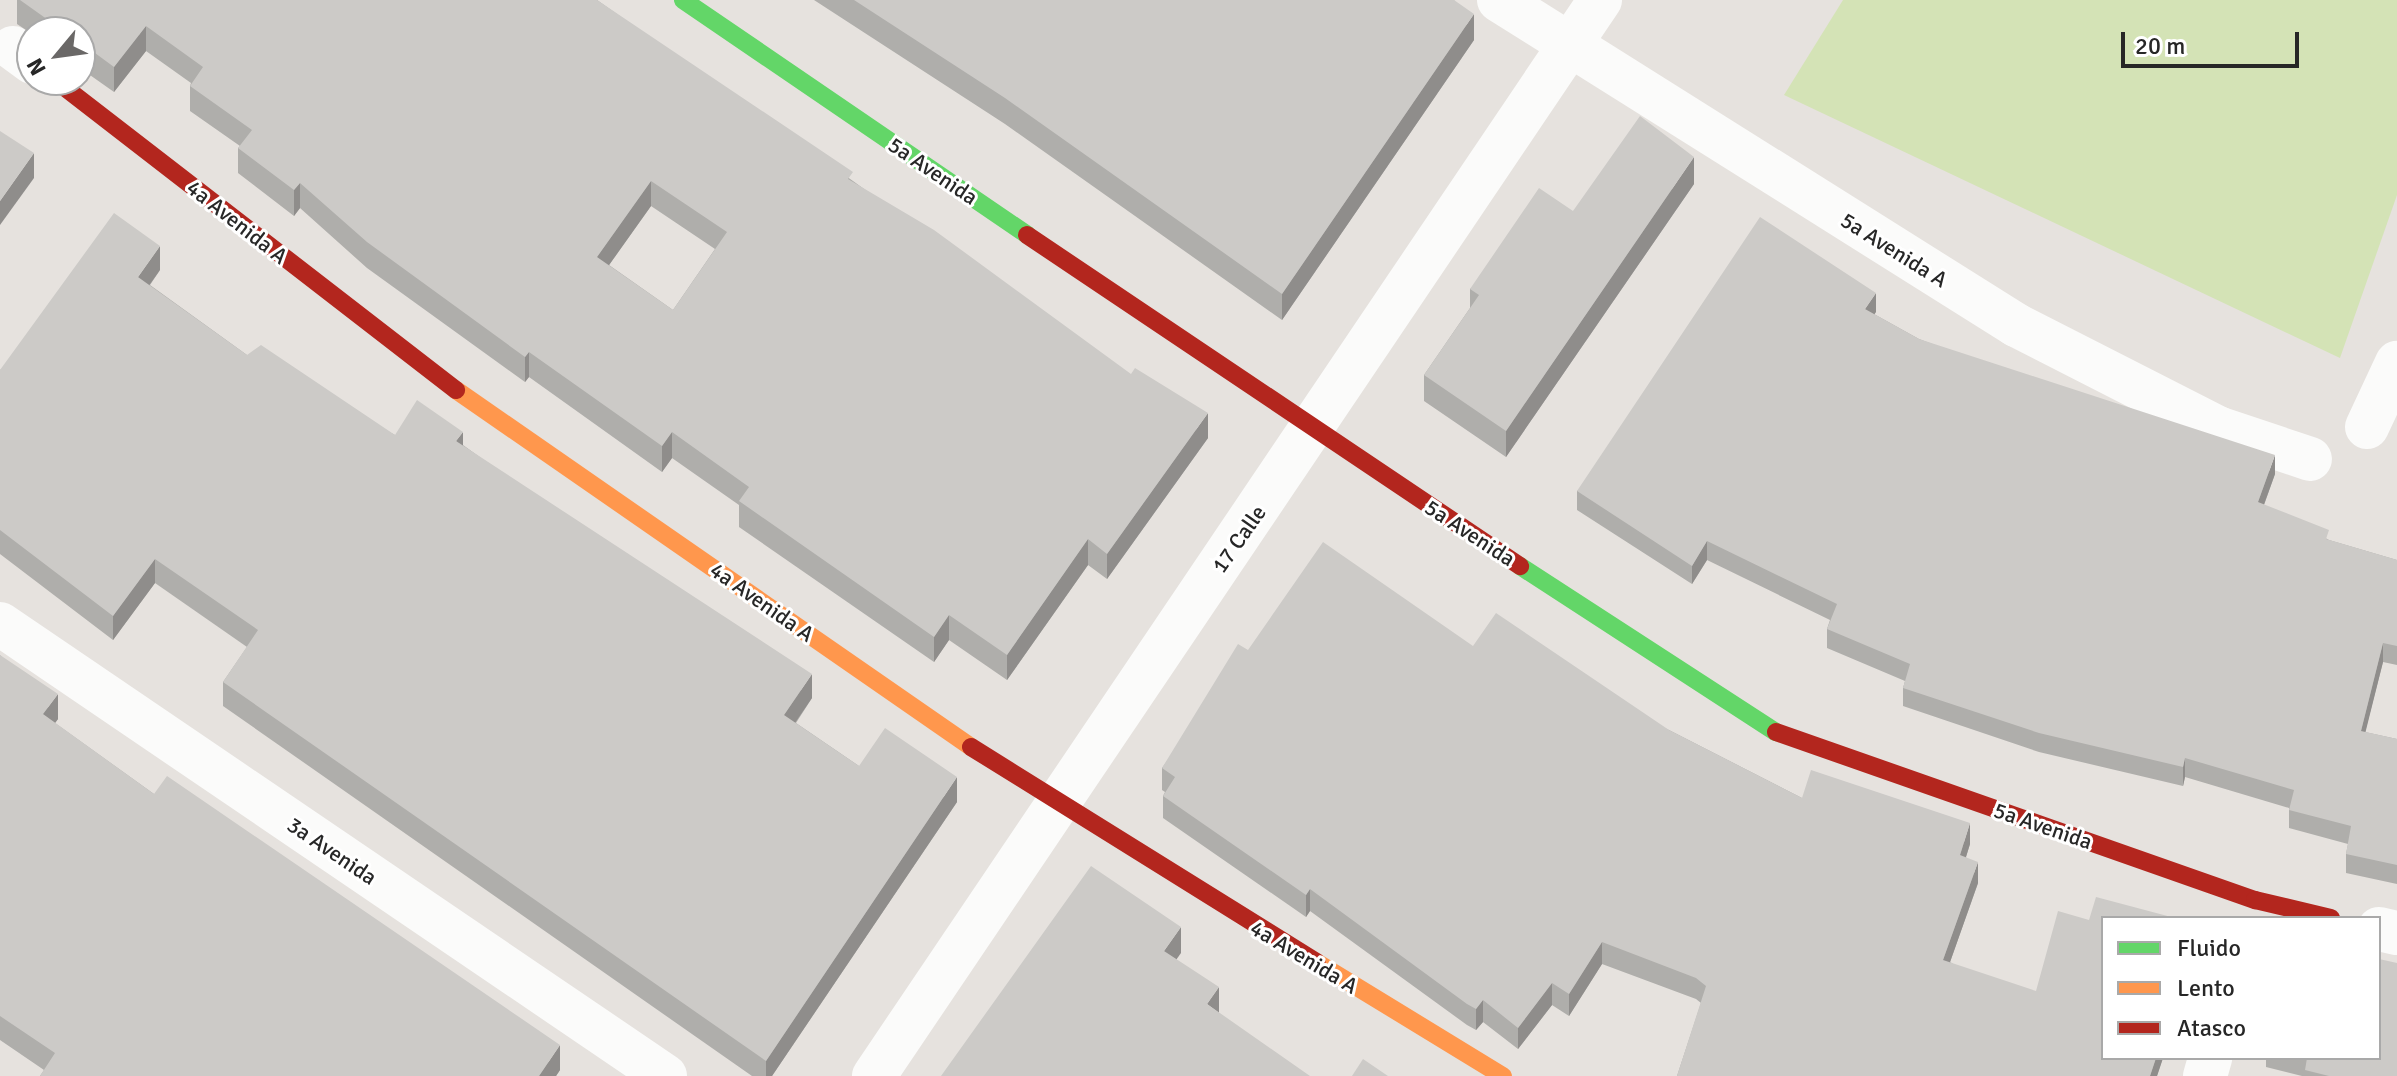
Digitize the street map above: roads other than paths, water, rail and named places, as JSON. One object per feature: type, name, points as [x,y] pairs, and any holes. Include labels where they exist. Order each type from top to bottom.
[{"type":"street","name":"5a Avenida","points":[[683,0],[1314,432],[1777,733],[2252,909],[2313,916]]},
{"type":"street","name":"5a Avenida A","points":[[1499,0],[1568,48],[2016,325],[2218,428],[2310,459]]},
{"type":"street","name":"17 Calle","points":[[874,1076],[1054,804],[1314,432],[1600,0]]},
{"type":"street","name":"4a Avenida A","points":[[76,96],[428,371],[1054,804],[1503,1076]]},
{"type":"street","points":[[2367,427],[2397,363]]},
{"type":"street","name":"3a Avenida","points":[[0,624],[665,1076]]}]
